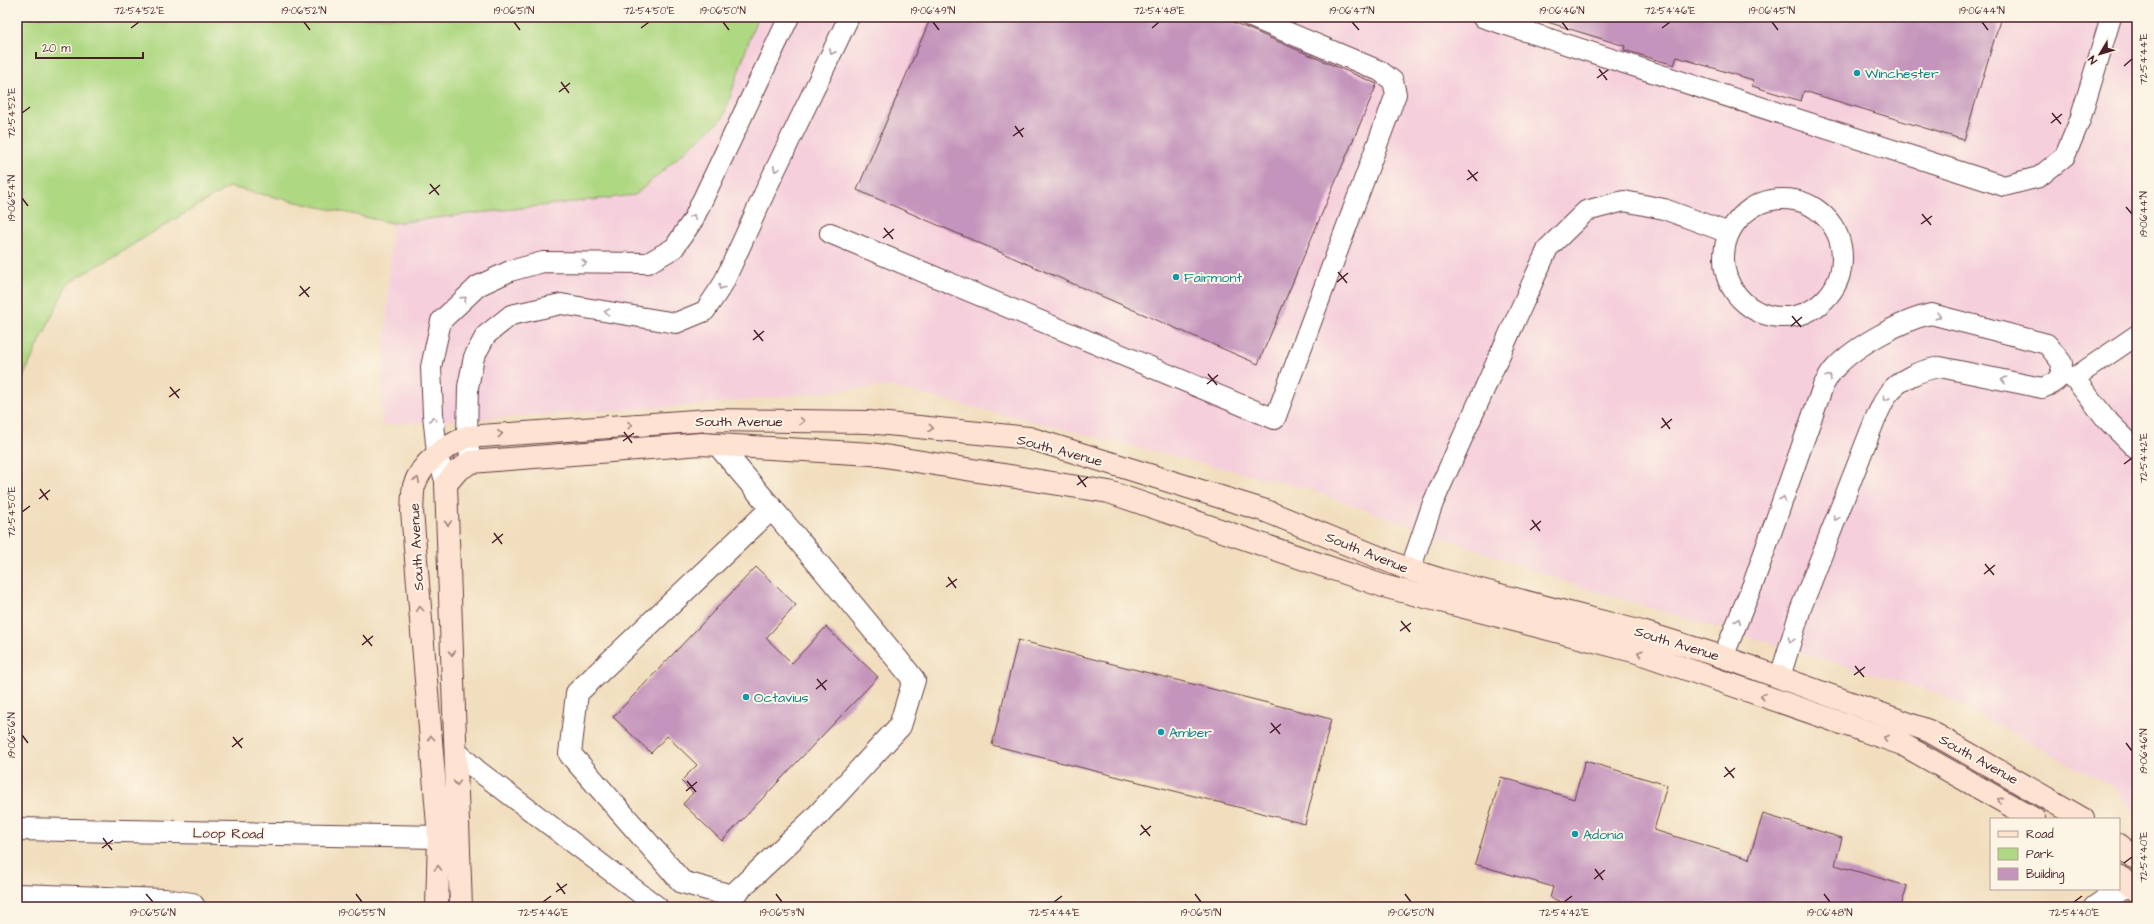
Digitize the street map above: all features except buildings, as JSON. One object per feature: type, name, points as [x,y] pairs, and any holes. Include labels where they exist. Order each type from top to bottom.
[{"type":"street","name":"South Avenue","points":[[438,907],[439,837],[412,511],[414,487],[421,472],[437,453],[467,437],[709,420],[868,422],[1029,438],[1266,510],[1410,570],[1442,580],[1642,632],[1723,656],[1930,731],[2081,818]]},
{"type":"street","points":[[461,907],[446,484],[457,471],[471,462],[701,444],[872,454],[1109,492],[1383,586],[1637,652],[1894,741],[2032,818]]},
{"type":"street","points":[[718,445],[772,508],[854,604],[914,680],[900,726],[815,818],[732,896],[682,882],[570,754],[577,694],[772,508]]},
{"type":"street","name":"Loop Road","points":[[17,829],[439,837]]},
{"type":"street","points":[[2120,846],[2137,858]]},
{"type":"street","points":[[2095,907],[2119,890]]},
{"type":"street","points":[[17,895],[165,900],[192,904],[194,907]]},
{"type":"lane","points":[[446,484],[437,453],[433,414],[431,367],[441,321],[478,286],[510,271],[543,262],[648,263],[674,248],[693,220],[789,17]]},
{"type":"lane","points":[[471,462],[467,437],[468,387],[474,357],[486,335],[512,315],[561,304],[676,324],[705,311],[723,284],[768,183],[849,17]]},
{"type":"lane","points":[[830,233],[1275,420],[1396,94],[1393,81],[1380,71],[1252,17]]},
{"type":"lane","points":[[1482,17],[2004,186],[2039,177],[2065,156],[2080,120],[2111,17]]},
{"type":"lane","points":[[1791,199],[1809,205],[1824,216],[1832,226],[1842,249],[1841,268],[1835,287],[1822,303],[1805,313],[1786,317],[1766,314],[1748,305],[1734,291],[1726,272],[1724,253],[1729,233],[1740,218],[1749,210],[1772,200],[1791,199]]},
{"type":"lane","points":[[1410,570],[1433,503],[1548,248],[1586,211],[1624,201],[1664,209],[1729,233]]},
{"type":"lane","points":[[1723,656],[1753,584],[1823,386],[1835,368],[1849,355],[1914,318],[1931,314],[2047,344],[2062,363],[2068,376],[2107,420],[2137,450]]},
{"type":"lane","points":[[1780,677],[1801,608],[1876,417],[1888,394],[1913,375],[1925,369],[1940,367],[2042,388],[2056,383],[2137,335]]},
{"type":"lane","points":[[456,750],[477,770],[658,907]]},
{"type":"shaded area","points":[[757,17],[2137,17],[2137,817],[2116,789],[1940,694],[1581,587],[1308,489],[887,386],[686,406],[381,425],[392,223],[635,195],[723,118]]},
{"type":"green space","points":[[17,17],[757,17],[723,118],[635,195],[392,223],[229,187],[67,284],[17,390]]},
{"type":"place","name":"Winchester","points":[[1857,73]]},
{"type":"place","name":"Fairmont","points":[[1176,277]]},
{"type":"place","name":"Octavius","points":[[746,697]]},
{"type":"place","name":"Amber","points":[[1161,732]]},
{"type":"place","name":"Adonia","points":[[1575,834]]}]
